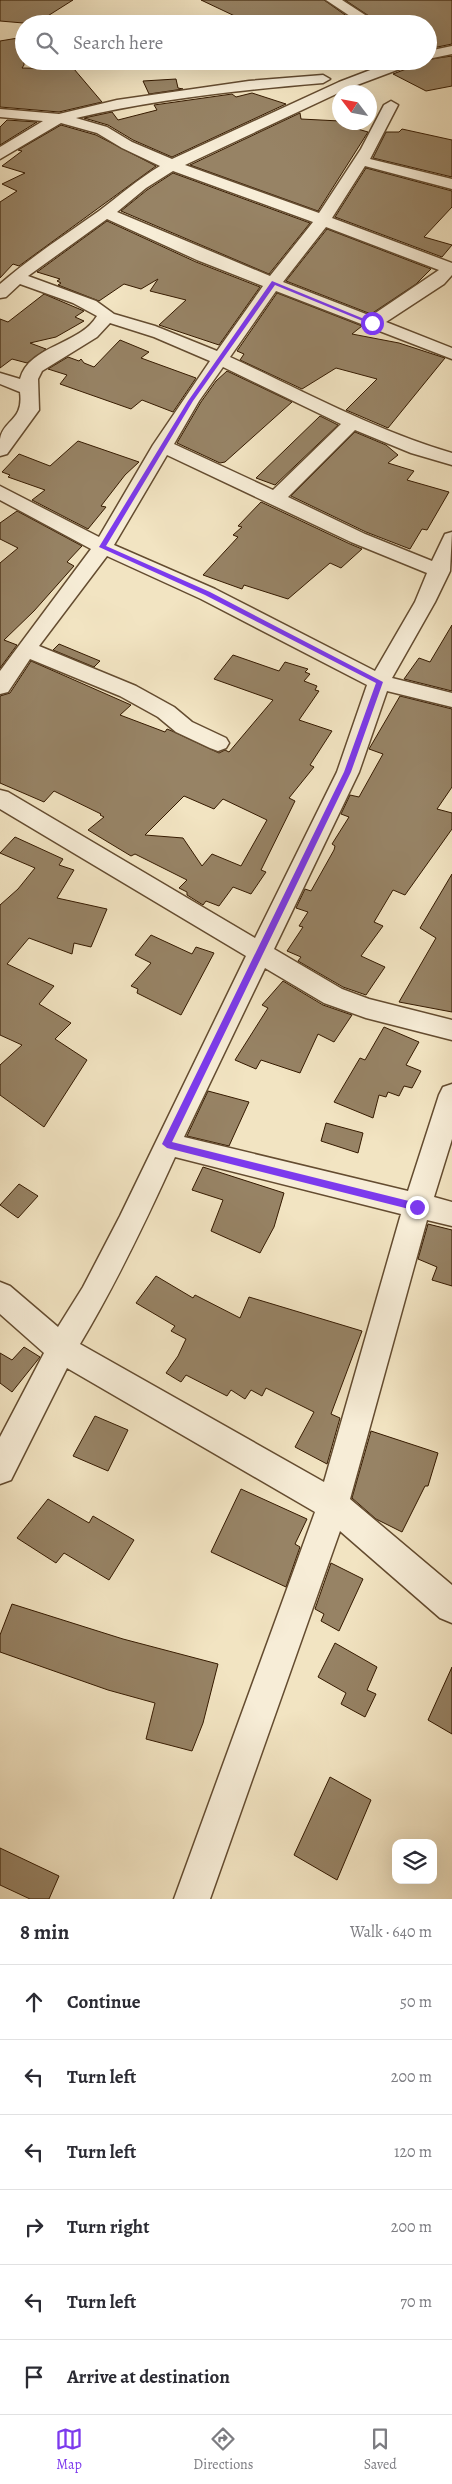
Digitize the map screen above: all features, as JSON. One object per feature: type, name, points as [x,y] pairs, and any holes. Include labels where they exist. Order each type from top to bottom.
[{"type":"street","points":[[333,0],[357,15]]},
{"type":"street","points":[[437,53],[452,50]]},
{"type":"street","points":[[0,293],[140,186],[172,165],[344,85],[384,70]]},
{"type":"street","points":[[0,154],[59,118],[138,99],[249,85],[323,79]]},
{"type":"street","points":[[0,687],[26,649],[103,547],[190,401],[222,359],[274,282],[310,240],[362,161],[391,105]]},
{"type":"street","points":[[0,113],[59,118],[102,130],[132,148],[172,165],[273,200],[322,221],[441,264],[450,272],[372,323]]},
{"type":"street","points":[[362,161],[452,184]]},
{"type":"street","points":[[106,213],[172,244],[274,282],[452,354]]},
{"type":"street","points":[[18,278],[102,310],[106,317],[150,328],[222,359],[352,422],[411,447],[452,460]]},
{"type":"street","points":[[0,450],[30,410],[32,403],[29,376],[33,370],[86,337],[104,323],[106,317]]},
{"type":"street","points":[[0,378],[30,389]]},
{"type":"street","points":[[275,499],[352,422]]},
{"type":"street","points":[[162,446],[358,538],[440,571]]},
{"type":"street","points":[[0,492],[103,547],[208,594],[380,682],[452,700]]},
{"type":"street","points":[[0,1469],[61,1349],[98,1288],[131,1223],[167,1144],[348,772],[380,682],[425,602],[440,571],[452,538]]},
{"type":"street","points":[[26,649],[128,691],[160,708],[184,726],[218,742]]},
{"type":"street","points":[[0,798],[333,996],[366,1008],[452,1030]]},
{"type":"street","points":[[192,1899],[333,1505],[417,1207],[452,1095]]},
{"type":"street","points":[[167,1144],[417,1207],[452,1214]]},
{"type":"street","points":[[0,1295],[61,1349],[333,1505],[452,1606]]},
{"type":"building","points":[[0,0],[73,0],[49,15],[15,15],[15,22],[0,21]]},
{"type":"building","points":[[201,0],[324,0],[345,15],[233,15]]},
{"type":"building","points":[[345,0],[452,0],[452,44],[437,47],[437,15],[368,15]]},
{"type":"building","points":[[15,38],[15,70],[75,70],[102,102],[59,112],[0,107],[0,41]]},
{"type":"building","points":[[452,56],[452,86],[426,91],[393,74],[404,70],[437,70],[437,58]]},
{"type":"building","points":[[176,79],[178,88],[183,89],[149,94],[143,81]]},
{"type":"building","points":[[252,93],[286,104],[172,157],[133,140],[108,125],[84,118],[112,112],[118,120],[157,110],[154,105],[232,94],[236,97]]},
{"type":"building","points":[[300,113],[301,119],[332,121],[332,130],[361,130],[368,132],[318,211],[190,165]]},
{"type":"building","points":[[7,120],[37,122],[0,145],[0,127]]},
{"type":"building","points":[[61,125],[96,135],[156,166],[19,266],[13,264],[0,278],[0,202],[17,191],[2,184],[25,173],[2,166],[22,151],[18,150]]},
{"type":"building","points":[[402,129],[452,140],[452,177],[373,158],[386,132],[399,132]]},
{"type":"building","points":[[366,168],[452,191],[452,207],[424,237],[452,245],[442,257],[335,217]]},
{"type":"building","points":[[173,173],[310,223],[269,274],[121,211],[147,190]]},
{"type":"building","points":[[107,221],[196,262],[260,287],[219,345],[159,325],[186,300],[150,291],[158,279],[141,289],[124,284],[99,301],[58,285],[61,283],[57,281],[60,279],[37,272]]},
{"type":"building","points":[[327,229],[431,269],[416,284],[371,314],[286,281]]},
{"type":"building","points":[[277,293],[362,326],[352,334],[399,343],[445,358],[388,428],[346,410],[377,379],[336,368],[302,389],[240,360],[244,354],[237,351]]},
{"type":"building","points":[[44,294],[84,311],[75,317],[84,321],[56,337],[30,343],[46,349],[27,363],[12,359],[0,368],[0,319],[8,322]]},
{"type":"building","points":[[120,340],[149,352],[141,358],[196,378],[173,412],[142,400],[131,409],[60,384],[67,375],[48,369],[68,357],[79,361],[81,359],[84,363],[94,367]]},
{"type":"building","points":[[227,371],[292,402],[225,462],[220,463],[177,443],[201,402],[216,381]]},
{"type":"building","points":[[320,416],[338,425],[275,485],[256,478]]},
{"type":"building","points":[[355,432],[386,445],[398,455],[388,463],[414,471],[407,480],[449,492],[427,530],[422,529],[410,549],[366,532],[291,496]]},
{"type":"building","points":[[78,441],[139,462],[125,475],[101,506],[106,507],[88,529],[32,500],[45,490],[8,477],[10,475],[2,472],[19,454],[50,466]]},
{"type":"building","points":[[261,502],[362,549],[341,568],[330,563],[288,599],[244,585],[242,589],[203,575],[238,537],[233,535],[242,527],[238,526]]},
{"type":"building","points":[[17,511],[82,546],[67,562],[74,566],[34,611],[4,640],[17,645],[0,668],[0,563],[18,548],[0,539],[0,523]]},
{"type":"building","points":[[452,625],[452,691],[404,679],[419,658],[430,662]]},
{"type":"building","points":[[59,644],[100,661],[94,667],[53,650]]},
{"type":"building","points":[[233,655],[279,671],[285,662],[308,669],[305,672],[310,674],[304,681],[317,686],[315,690],[319,691],[299,720],[332,731],[310,765],[314,767],[289,798],[295,801],[261,870],[266,872],[251,894],[233,887],[219,906],[206,901],[203,905],[179,888],[187,880],[135,854],[131,856],[88,830],[104,817],[101,814],[54,791],[44,802],[0,783],[0,696],[10,693],[31,661],[131,705],[120,715],[165,732],[167,729],[219,753],[225,750],[229,752],[273,700],[214,679]],"holes":[[[184,796],[214,809],[223,799],[267,820],[241,866],[212,854],[202,866],[183,838],[145,835]]]},
{"type":"building","points":[[400,696],[452,709],[452,787],[437,809],[452,813],[452,829],[405,895],[393,890],[374,922],[383,926],[361,956],[385,967],[366,995],[343,987],[298,961],[301,957],[287,951],[303,927],[299,926],[308,912],[296,908],[305,889],[311,891],[334,850],[335,846],[332,844],[349,817],[341,814],[350,795],[359,797],[383,754],[369,749]]},
{"type":"building","points":[[15,837],[63,859],[59,865],[74,870],[57,898],[107,909],[91,947],[74,943],[72,954],[29,938],[7,964],[54,986],[39,1004],[71,1023],[55,1039],[87,1060],[44,1127],[0,1095],[0,1065],[22,1045],[0,1035],[0,905],[18,889],[35,868],[0,853]]},
{"type":"building","points":[[452,874],[452,1012],[399,1002],[436,938],[420,928]]},
{"type":"building","points":[[151,935],[192,954],[196,947],[214,953],[181,1015],[137,993],[138,989],[131,986],[151,963],[135,955]]},
{"type":"building","points":[[283,981],[323,1005],[352,1015],[334,1042],[318,1034],[300,1073],[261,1060],[256,1069],[235,1060],[268,1008],[262,1005]]},
{"type":"building","points":[[384,1027],[419,1042],[406,1065],[421,1071],[412,1088],[404,1086],[399,1096],[388,1092],[386,1097],[379,1095],[373,1118],[334,1102],[360,1058],[365,1060]]},
{"type":"building","points":[[208,1091],[249,1102],[229,1146],[187,1136]]},
{"type":"building","points":[[326,1123],[363,1133],[358,1153],[321,1141]]},
{"type":"building","points":[[203,1167],[284,1193],[274,1227],[260,1253],[211,1231],[223,1200],[192,1190]]},
{"type":"building","points":[[19,1184],[38,1196],[18,1218],[0,1205]]},
{"type":"building","points":[[428,1224],[452,1230],[452,1286],[432,1280],[437,1267],[418,1259]]},
{"type":"building","points":[[156,1276],[193,1298],[195,1295],[240,1318],[249,1297],[362,1331],[331,1414],[340,1418],[327,1464],[295,1447],[314,1412],[266,1388],[262,1396],[251,1390],[245,1399],[231,1390],[227,1396],[186,1375],[181,1382],[166,1373],[178,1356],[186,1339],[171,1331],[175,1326],[136,1303]]},
{"type":"building","points":[[24,1347],[40,1357],[12,1392],[0,1383],[0,1353],[12,1360]]},
{"type":"building","points":[[95,1416],[128,1430],[108,1471],[73,1456]]},
{"type":"building","points":[[371,1431],[438,1453],[428,1486],[425,1486],[402,1532],[376,1519],[352,1498]]},
{"type":"building","points":[[241,1489],[307,1519],[295,1544],[300,1547],[286,1587],[211,1552]]},
{"type":"building","points":[[48,1499],[89,1523],[93,1516],[134,1540],[109,1580],[64,1553],[56,1563],[17,1538]]},
{"type":"building","points":[[331,1563],[363,1579],[339,1631],[321,1621],[324,1614],[315,1609]]},
{"type":"building","points":[[12,1604],[123,1639],[218,1664],[203,1723],[192,1751],[146,1739],[155,1703],[108,1690],[0,1652],[0,1635]]},
{"type":"building","points":[[335,1643],[377,1667],[367,1690],[376,1694],[365,1717],[341,1704],[346,1693],[318,1677]]},
{"type":"building","points":[[452,1667],[452,1734],[428,1720]]},
{"type":"building","points":[[330,1777],[371,1800],[337,1880],[294,1855]]},
{"type":"building","points":[[0,1848],[59,1876],[49,1899],[30,1899],[0,1885]]},
{"type":"route","points":[[372,323],[274,282],[222,359],[190,401],[103,547],[208,594],[380,682],[348,772],[167,1144],[417,1207]]}]
